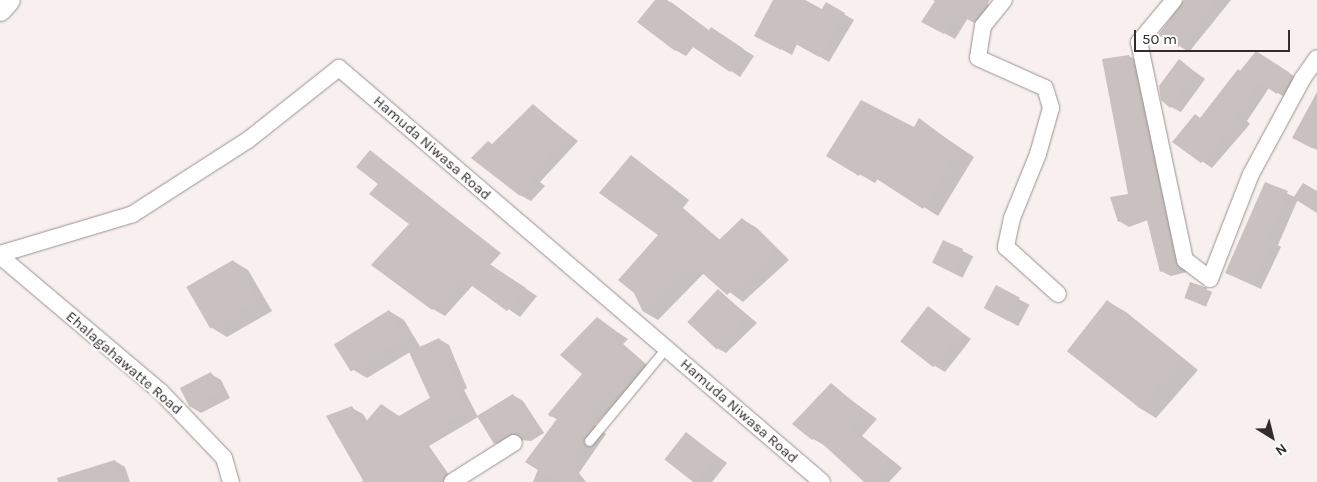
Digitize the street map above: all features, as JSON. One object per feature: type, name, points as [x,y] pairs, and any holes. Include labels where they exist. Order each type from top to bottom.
[{"type":"street","points":[[0,10],[10,0]]},
{"type":"street","points":[[1004,0],[983,26],[978,58],[1045,88],[1051,108],[1038,154],[1012,218],[1006,247],[1058,294]]},
{"type":"street","points":[[1174,0],[1139,42],[1185,260],[1210,279],[1251,174],[1303,78],[1317,58]]},
{"type":"street","name":"Hamuda Niwasa Road","points":[[0,255],[133,214],[248,140],[339,68],[822,482]]},
{"type":"street","name":"Ehalagahawatte Road","points":[[0,255],[161,392],[224,458],[231,482]]},
{"type":"street","points":[[452,482],[514,443]]},
{"type":"lane","points":[[590,441],[666,348]]},
{"type":"building","points":[[655,0],[667,0],[708,31],[711,27],[744,49],[730,72],[684,41],[675,51],[637,22]]},
{"type":"building","points":[[773,0],[805,0],[822,9],[826,2],[845,13],[819,57],[787,39],[781,50],[754,36]]},
{"type":"building","points":[[933,0],[990,0],[974,23],[957,13],[944,34],[921,22],[935,1]]},
{"type":"building","points":[[1184,0],[1215,0],[1178,47],[1158,35]]},
{"type":"building","points":[[1256,51],[1290,73],[1277,94],[1258,82],[1237,115],[1240,117],[1201,163],[1172,142],[1195,114],[1200,118],[1238,69],[1240,71]]},
{"type":"building","points":[[1129,55],[1178,266],[1160,272],[1145,212],[1118,222],[1110,197],[1128,194],[1102,59]]},
{"type":"building","points":[[1179,59],[1195,72],[1170,108],[1161,100],[1159,86]]},
{"type":"building","points":[[1317,92],[1317,139],[1312,148],[1292,138]]},
{"type":"building","points":[[861,100],[914,127],[919,118],[959,148],[923,209],[863,170],[859,176],[826,156]]},
{"type":"building","points":[[533,104],[569,135],[530,175],[536,179],[520,196],[471,158],[488,141],[492,144]]},
{"type":"building","points":[[370,150],[490,245],[479,257],[526,288],[507,311],[461,278],[432,310],[371,265],[409,224],[369,194],[378,184],[356,167]]},
{"type":"building","points":[[631,155],[675,191],[669,198],[718,241],[742,218],[775,251],[727,295],[691,263],[643,312],[634,293],[618,280],[658,235],[599,193]]},
{"type":"building","points":[[1265,182],[1288,191],[1268,238],[1272,240],[1251,284],[1225,273]]},
{"type":"building","points":[[1303,183],[1317,191],[1317,213],[1293,198]]},
{"type":"building","points":[[943,240],[963,249],[953,272],[933,263]]},
{"type":"building","points":[[233,260],[257,302],[210,329],[186,287]]},
{"type":"building","points":[[1190,282],[1207,288],[1201,304],[1184,298]]},
{"type":"building","points":[[996,285],[1020,298],[1008,321],[984,308]]},
{"type":"building","points":[[718,289],[747,316],[717,349],[687,322]]},
{"type":"building","points":[[1107,300],[1180,357],[1140,408],[1067,351]]},
{"type":"building","points":[[928,306],[961,332],[933,367],[900,341]]},
{"type":"building","points":[[389,310],[406,337],[351,372],[334,344]]},
{"type":"building","points":[[597,317],[616,331],[611,336],[642,363],[615,394],[609,389],[583,417],[593,426],[567,465],[580,482],[557,482],[525,462],[565,408],[550,417],[548,414],[582,374],[560,355]]},
{"type":"building","points":[[439,338],[457,382],[454,384],[468,411],[419,440],[445,475],[435,482],[364,482],[326,416],[352,406],[363,425],[381,404],[399,416],[430,398],[409,352]]},
{"type":"building","points":[[211,372],[221,392],[190,407],[180,388]]},
{"type":"building","points":[[831,383],[864,411],[849,428],[889,460],[869,482],[864,482],[815,437],[812,440],[792,424]]},
{"type":"building","points":[[513,394],[535,427],[520,436],[509,434],[494,444],[477,416]]},
{"type":"building","points":[[686,432],[717,456],[696,482],[693,482],[664,460]]},
{"type":"building","points":[[115,460],[122,482],[58,482],[57,478]]}]
